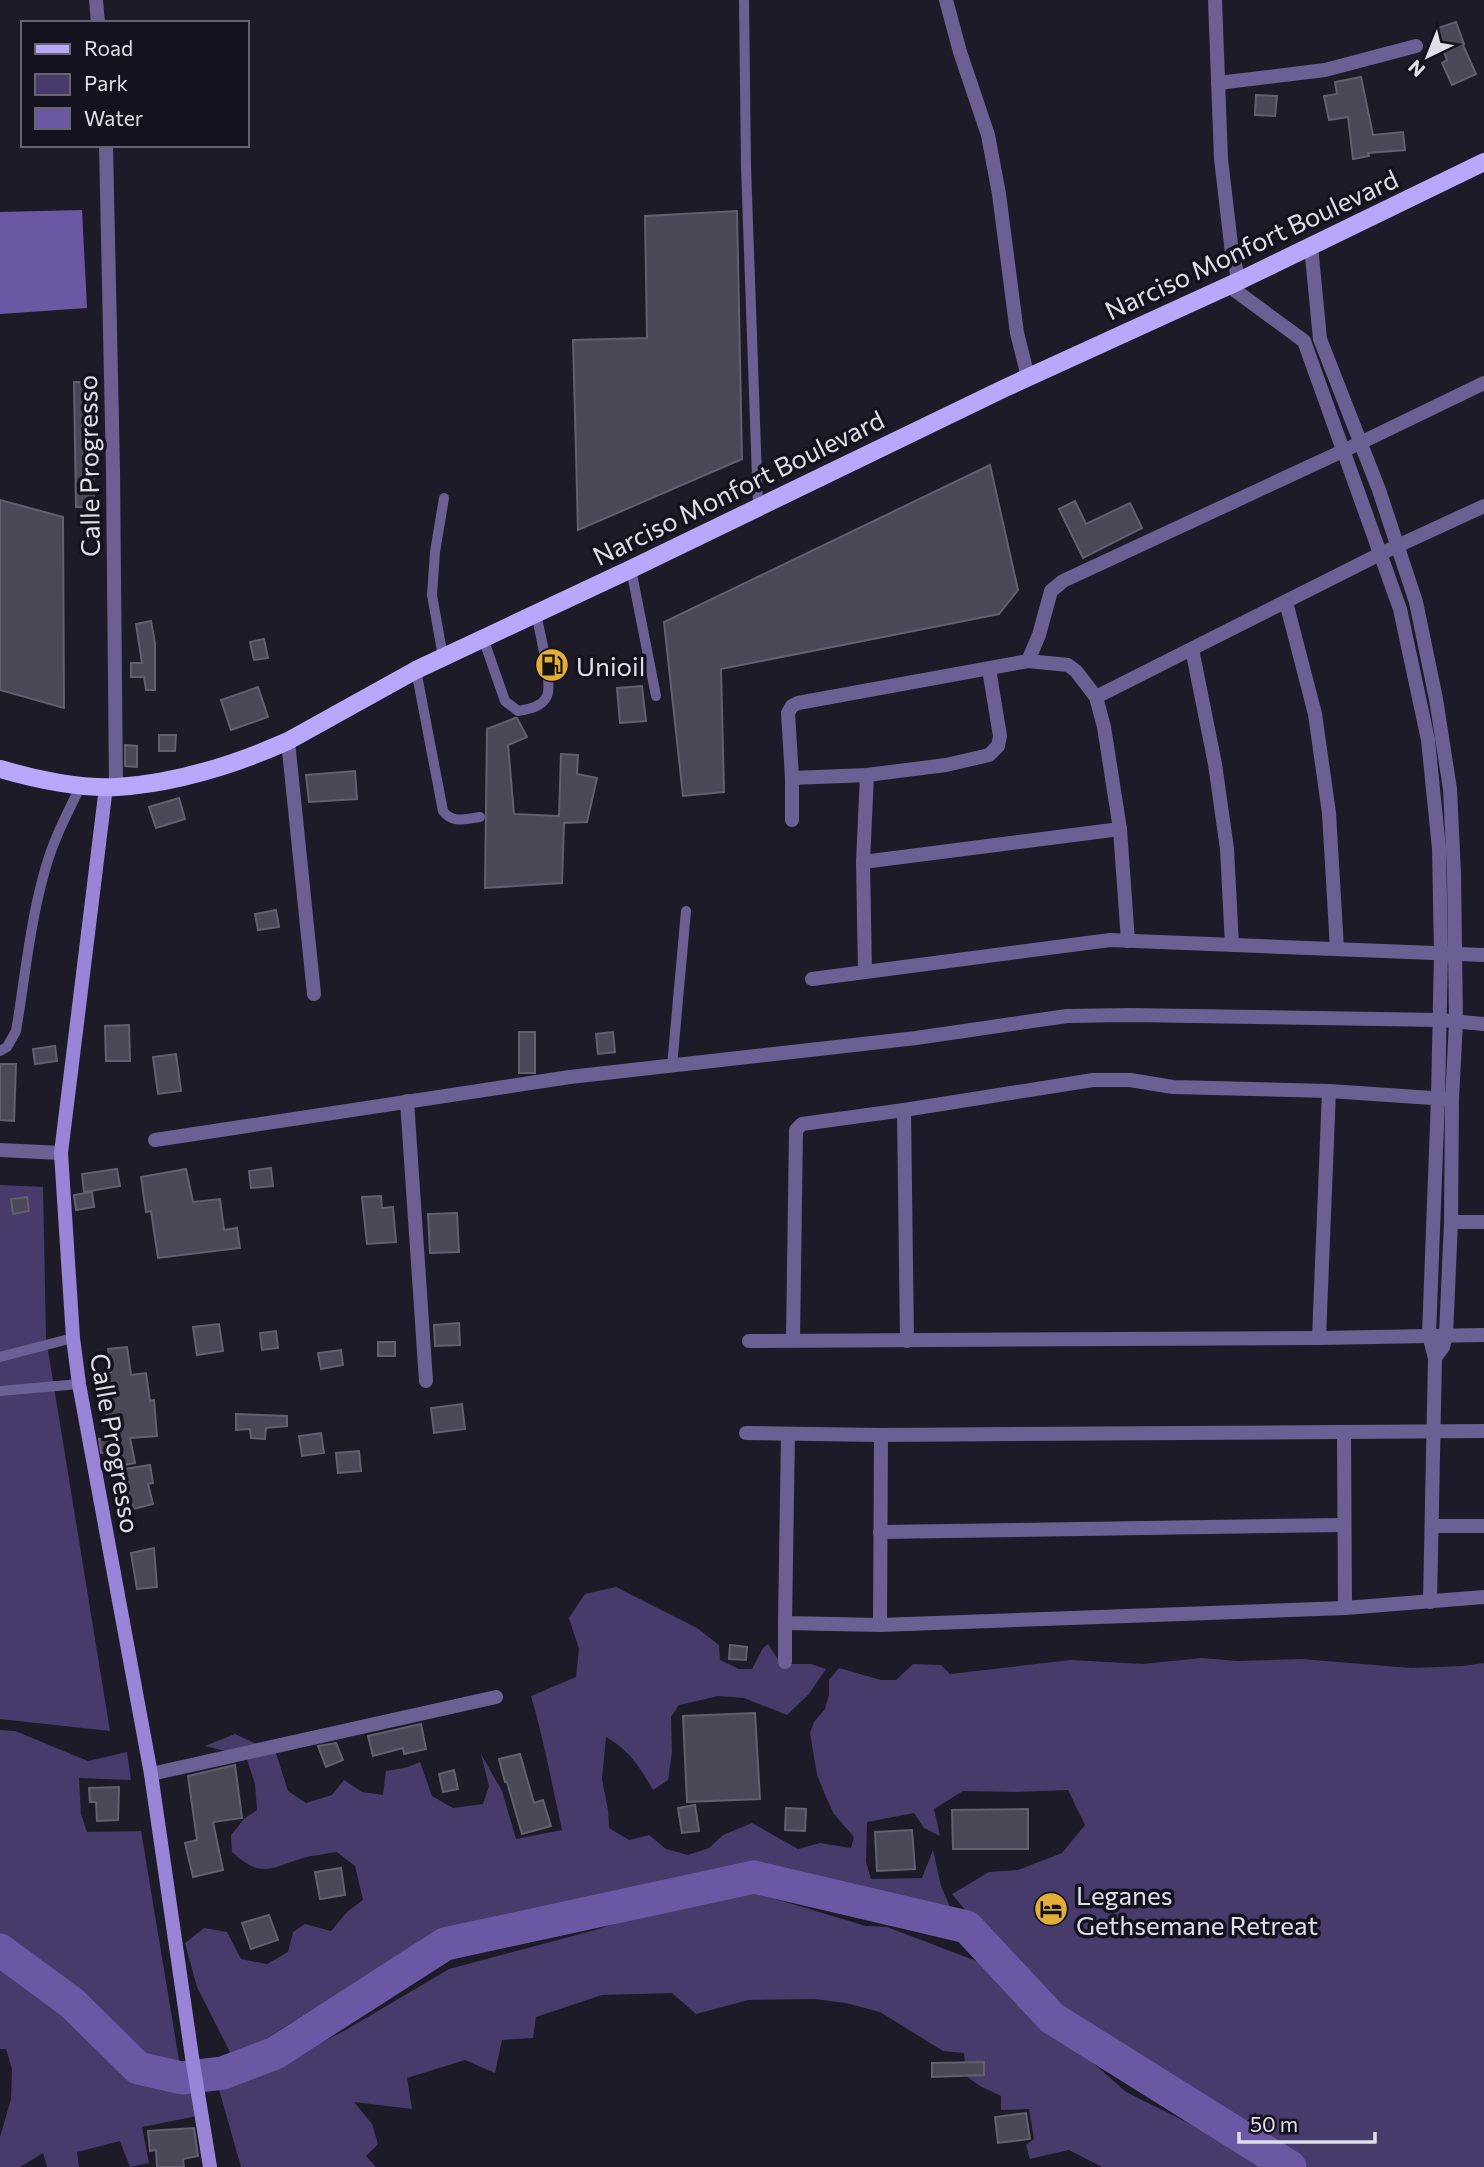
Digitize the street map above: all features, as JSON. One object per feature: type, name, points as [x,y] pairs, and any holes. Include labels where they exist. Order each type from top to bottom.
[{"type":"main road","name":"Narciso Monfort Boulevard","points":[[0,769],[81,785],[111,787],[179,779],[288,741],[416,670],[1028,377],[1234,284],[1484,162]]},
{"type":"main road","name":"Calle Progresso","points":[[111,787],[61,1153],[74,1338],[79,1384],[151,1774],[210,2167]]},
{"type":"street","points":[[96,0],[98,21]]},
{"type":"street","points":[[946,0],[988,135],[999,194],[1017,333],[1028,377]]},
{"type":"street","points":[[1215,0],[1218,116],[1234,284],[1304,341],[1400,609],[1428,740],[1456,1022],[1445,1099],[1429,1335],[1435,1358],[1430,1602]]},
{"type":"street","points":[[1218,83],[1325,70],[1416,46]]},
{"type":"street","name":"Calle Progresso","points":[[106,147],[113,471],[111,787]]},
{"type":"street","points":[[1311,246],[1318,333],[1379,490],[1416,602],[1436,699],[1450,789],[1454,873],[1440,1020],[1451,1222],[1446,1335],[1443,1347],[1435,1358]]},
{"type":"street","points":[[1304,341],[1318,333]]},
{"type":"street","points":[[1028,661],[1039,635],[1051,591],[1063,581],[1484,383]]},
{"type":"street","points":[[1096,697],[1380,554],[1484,506]]},
{"type":"street","points":[[1286,601],[1315,714],[1329,814],[1338,949]]},
{"type":"street","points":[[1192,649],[1217,776],[1227,849],[1232,945]]},
{"type":"street","points":[[792,820],[788,713],[792,706],[1028,661],[1068,665],[1096,697],[1104,727],[1120,829],[1128,941]]},
{"type":"street","points":[[792,778],[867,775],[946,765],[989,755],[998,747],[1000,736],[989,669]]},
{"type":"street","points":[[288,741],[314,994]]},
{"type":"street","points":[[865,972],[863,862],[867,775]]},
{"type":"street","points":[[863,862],[1120,829]]},
{"type":"street","points":[[812,979],[1110,940],[1484,955]]},
{"type":"street","points":[[155,1140],[570,1077],[916,1038],[1067,1016],[1440,1020],[1484,1024]]},
{"type":"street","points":[[793,1340],[796,1130],[802,1124],[1102,1079],[1130,1080],[1173,1087],[1329,1091],[1445,1099]]},
{"type":"street","points":[[1319,1338],[1329,1091]]},
{"type":"street","points":[[407,1101],[426,1381]]},
{"type":"street","points":[[904,1110],[907,1341]]},
{"type":"street","points":[[0,1150],[61,1153]]},
{"type":"street","points":[[1451,1222],[1484,1222]]},
{"type":"street","points":[[749,1341],[1484,1335]]},
{"type":"street","points":[[746,1433],[881,1435],[1484,1431]]},
{"type":"street","points":[[1344,1432],[1345,1608]]},
{"type":"street","points":[[785,1662],[788,1434]]},
{"type":"street","points":[[880,1625],[881,1435]]},
{"type":"street","points":[[880,1532],[1343,1525]]},
{"type":"street","points":[[1432,1526],[1484,1526]]},
{"type":"street","points":[[785,1623],[880,1625],[1345,1608],[1484,1597]]},
{"type":"street","points":[[151,1774],[496,1697]]},
{"type":"lane","points":[[744,0],[746,167],[758,506]]},
{"type":"lane","points":[[443,657],[432,595],[435,552],[444,498]]},
{"type":"lane","points":[[631,569],[656,696]]},
{"type":"lane","points":[[484,638],[505,701],[518,711],[535,707],[547,697],[550,684],[536,613]]},
{"type":"lane","points":[[416,670],[443,811],[455,820],[480,817]]},
{"type":"lane","points":[[0,1051],[7,1048],[16,1031],[45,868],[58,832],[81,785]]},
{"type":"lane","points":[[672,1066],[686,911]]},
{"type":"lane","points":[[0,1357],[74,1338]]},
{"type":"lane","points":[[0,1391],[79,1384]]},
{"type":"green space","points":[[0,1185],[43,1187],[46,1338],[110,1731],[0,1719]]},
{"type":"green space","points":[[616,1587],[697,1628],[719,1645],[720,1660],[739,1669],[752,1669],[768,1644],[781,1664],[811,1664],[826,1669],[809,1694],[787,1715],[744,1698],[718,1696],[679,1705],[671,1717],[672,1752],[668,1780],[653,1790],[633,1760],[606,1737],[602,1779],[609,1828],[629,1840],[649,1835],[666,1849],[688,1855],[709,1848],[723,1835],[752,1823],[798,1849],[820,1843],[851,1848],[854,1837],[834,1814],[817,1775],[810,1733],[814,1722],[825,1709],[829,1680],[839,1668],[881,1680],[896,1680],[913,1664],[941,1665],[950,1674],[1071,1660],[1143,1664],[1202,1658],[1237,1661],[1301,1659],[1411,1668],[1484,1663],[1484,2167],[1308,2167],[1058,2010],[952,1894],[989,1872],[1018,1870],[1062,1853],[1085,1825],[1068,1790],[963,1791],[934,1809],[940,1836],[924,1828],[914,1813],[867,1822],[866,1862],[871,1879],[922,1878],[933,1850],[941,1886],[951,1909],[754,1865],[489,1923],[435,1932],[267,2038],[215,2065],[230,2052],[197,1987],[185,1943],[204,1928],[227,1932],[241,1959],[267,1964],[288,1952],[293,1932],[305,1924],[331,1931],[347,1912],[363,1900],[355,1866],[337,1852],[307,1857],[266,1869],[251,1866],[232,1852],[231,1835],[244,1819],[257,1810],[255,1784],[246,1756],[205,1746],[235,1734],[276,1753],[288,1791],[306,1803],[332,1795],[344,1780],[362,1792],[383,1795],[386,1771],[420,1762],[432,1796],[453,1808],[483,1804],[489,1786],[481,1754],[502,1791],[516,1839],[562,1830],[531,1696],[576,1677],[579,1649],[569,1618],[585,1594]]},
{"type":"green space","points":[[0,1730],[15,1731],[88,1761],[127,1752],[131,1780],[79,1778],[81,1814],[87,1832],[141,1831],[179,2072],[142,2061],[79,1998],[0,1942]]},
{"type":"green space","points":[[752,1892],[866,1926],[887,1927],[979,1962],[1126,2092],[1277,2167],[1102,2167],[1069,2150],[1030,2159],[1026,2145],[1034,2139],[1029,2109],[1001,2110],[1001,2096],[966,2076],[964,2053],[943,2051],[880,2012],[846,2003],[814,1999],[748,2000],[696,2014],[672,1993],[602,1995],[536,2017],[533,2038],[502,2040],[495,2073],[465,2060],[407,2078],[412,2109],[354,2102],[372,2124],[378,2144],[366,2156],[376,2167],[241,2167],[218,2086],[249,2079],[344,2031],[449,1969],[595,1930],[698,1898]]},
{"type":"green space","points":[[0,1958],[29,1987],[72,2014],[106,2045],[128,2071],[179,2084],[190,2084],[197,2116],[142,2127],[149,2163],[130,2167],[120,2141],[77,2152],[79,2167],[47,2167],[43,2153],[20,2167],[0,2167],[0,2137],[11,2099],[12,2069],[6,2049],[0,2049]]},
{"type":"water","points":[[82,210],[87,308],[0,314],[0,212]]},
{"type":"building","points":[[1456,22],[1476,74],[1452,85],[1442,63],[1447,60],[1435,29]]},
{"type":"building","points":[[1361,77],[1373,135],[1403,132],[1405,150],[1368,153],[1369,156],[1353,159],[1348,117],[1329,120],[1324,96],[1337,94],[1335,82]]},
{"type":"building","points":[[1256,95],[1277,96],[1275,116],[1255,115]]},
{"type":"building","points":[[737,211],[742,459],[578,530],[573,340],[647,338],[645,216]]},
{"type":"building","points":[[74,382],[91,382],[94,507],[76,507]]},
{"type":"building","points":[[990,465],[1018,590],[999,614],[721,669],[724,792],[683,796],[664,622]]},
{"type":"building","points":[[0,500],[63,517],[64,708],[0,690]]},
{"type":"building","points":[[1075,501],[1086,524],[1130,503],[1142,528],[1083,558],[1059,509]]},
{"type":"building","points":[[151,621],[155,643],[155,690],[146,690],[144,677],[131,677],[131,663],[142,663],[136,624]]},
{"type":"building","points":[[264,639],[268,658],[254,660],[250,642]]},
{"type":"building","points":[[642,686],[646,721],[620,723],[617,688]]},
{"type":"building","points":[[258,687],[268,717],[231,730],[221,700]]},
{"type":"building","points":[[515,718],[527,737],[508,745],[514,814],[559,816],[561,754],[578,755],[577,774],[597,778],[587,822],[564,823],[562,883],[485,888],[487,729]]},
{"type":"building","points":[[159,735],[176,735],[175,751],[159,751]]},
{"type":"building","points":[[125,745],[137,746],[137,767],[125,766]]},
{"type":"building","points":[[355,771],[357,799],[309,802],[306,775]]},
{"type":"building","points":[[179,798],[185,819],[156,828],[149,807]]},
{"type":"building","points":[[276,910],[279,927],[258,930],[255,914]]},
{"type":"building","points":[[129,1025],[130,1061],[106,1061],[105,1026]]},
{"type":"building","points":[[519,1032],[535,1032],[535,1073],[519,1073]]},
{"type":"building","points":[[613,1032],[615,1052],[598,1054],[596,1034]]},
{"type":"building","points":[[55,1046],[57,1061],[35,1064],[33,1049]]},
{"type":"building","points":[[176,1054],[181,1091],[158,1094],[153,1057]]},
{"type":"building","points":[[0,1064],[16,1064],[14,1121],[0,1120]]},
{"type":"building","points":[[271,1168],[273,1186],[251,1188],[249,1171]]},
{"type":"building","points":[[117,1169],[120,1186],[84,1192],[82,1174]]},
{"type":"building","points":[[186,1169],[193,1202],[220,1199],[224,1230],[237,1228],[240,1248],[158,1258],[151,1211],[146,1212],[141,1177]]},
{"type":"building","points":[[92,1192],[94,1207],[76,1210],[74,1195]]},
{"type":"building","points":[[381,1196],[382,1208],[393,1207],[396,1242],[367,1244],[362,1197]]},
{"type":"building","points":[[27,1197],[29,1211],[13,1214],[11,1199]]},
{"type":"building","points":[[457,1213],[459,1252],[430,1253],[428,1214]]},
{"type":"building","points":[[459,1323],[460,1345],[435,1346],[434,1325]]},
{"type":"building","points":[[219,1324],[223,1351],[197,1355],[193,1327]]},
{"type":"building","points":[[276,1331],[278,1348],[262,1350],[260,1333]]},
{"type":"building","points":[[378,1342],[395,1342],[395,1356],[378,1356]]},
{"type":"building","points":[[127,1347],[131,1375],[146,1373],[150,1401],[154,1400],[157,1436],[130,1438],[135,1463],[114,1467],[111,1451],[101,1453],[99,1439],[112,1438],[99,1390],[107,1389],[105,1373],[111,1372],[108,1349]]},
{"type":"building","points":[[341,1350],[343,1365],[321,1369],[318,1353]]},
{"type":"building","points":[[462,1404],[465,1429],[434,1433],[431,1408]]},
{"type":"building","points":[[236,1414],[287,1416],[287,1426],[266,1428],[265,1439],[251,1438],[250,1429],[236,1430]]},
{"type":"building","points":[[321,1433],[324,1453],[302,1456],[299,1436]]},
{"type":"building","points":[[359,1451],[361,1471],[338,1473],[336,1453]]},
{"type":"building","points":[[150,1465],[153,1483],[148,1484],[153,1504],[133,1509],[124,1469]]},
{"type":"building","points":[[154,1548],[157,1587],[137,1589],[131,1553]]},
{"type":"building","points":[[730,1645],[747,1647],[746,1660],[729,1659]]},
{"type":"building","points":[[755,1713],[760,1799],[687,1802],[683,1716]]},
{"type":"building","points":[[421,1724],[426,1749],[404,1754],[403,1748],[373,1756],[368,1736]]},
{"type":"building","points":[[336,1743],[343,1760],[326,1767],[318,1746]]},
{"type":"building","points":[[520,1754],[534,1803],[543,1800],[551,1826],[522,1834],[499,1759]]},
{"type":"building","points":[[235,1765],[242,1818],[213,1822],[223,1870],[193,1877],[185,1843],[197,1840],[188,1776]]},
{"type":"building","points":[[454,1770],[458,1789],[443,1792],[439,1774]]},
{"type":"building","points":[[119,1787],[118,1820],[97,1821],[96,1802],[90,1802],[89,1788]]},
{"type":"building","points":[[695,1805],[699,1831],[682,1833],[678,1808]]},
{"type":"building","points":[[786,1808],[806,1809],[805,1831],[785,1830]]},
{"type":"building","points":[[1028,1809],[1028,1849],[953,1849],[952,1810]]},
{"type":"building","points":[[912,1830],[915,1869],[877,1871],[875,1832]]},
{"type":"building","points":[[341,1868],[345,1895],[320,1899],[315,1872]]},
{"type":"building","points":[[269,1915],[278,1940],[251,1949],[242,1923]]},
{"type":"building","points":[[984,2062],[984,2075],[932,2077],[932,2063]]},
{"type":"building","points":[[1026,2113],[1030,2139],[998,2143],[995,2117]]},
{"type":"building","points":[[194,2128],[198,2156],[183,2159],[184,2167],[157,2167],[156,2150],[150,2151],[148,2131]]},
{"type":"waterway","points":[[0,1950],[72,2003],[138,2068],[182,2078],[223,2073],[275,2053],[445,1944],[754,1877],[967,1927],[1052,2018],[1290,2167]]},
{"type":"place","name":"Unioil","points":[[552,665]]},
{"type":"place","name":"Leganes Gethsemane Retreat","points":[[1051,1909]]}]
